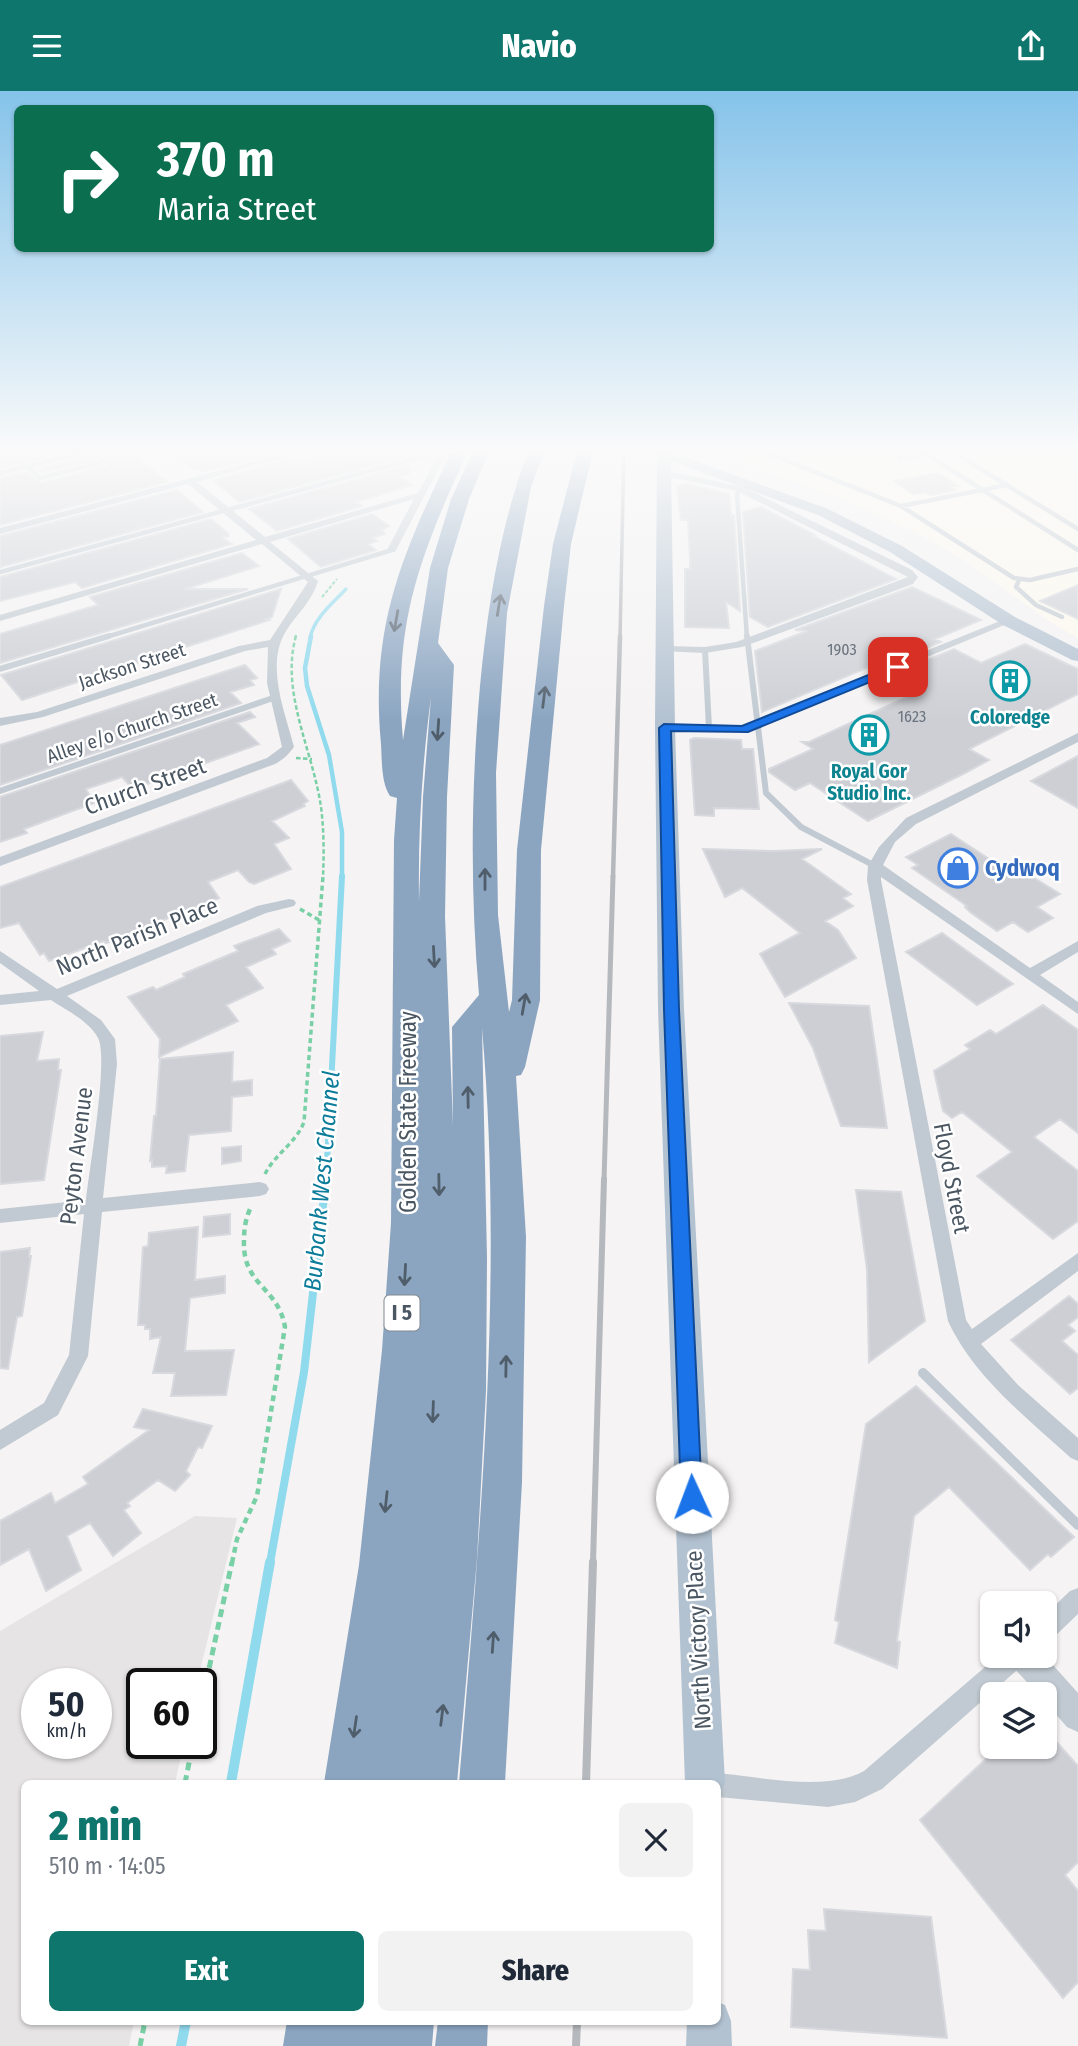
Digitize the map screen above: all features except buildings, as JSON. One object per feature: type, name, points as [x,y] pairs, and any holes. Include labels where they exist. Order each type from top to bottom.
[{"type":"highway","points":[[406,840],[390,747],[393,636],[406,575],[419,538]]},
{"type":"highway","name":"Golden State Freeway","points":[[347,1780],[379,1565],[400,1350],[408,1223],[406,840],[412,754],[439,568],[448,538]]},
{"type":"highway","points":[[482,1780],[503,1482],[509,1237],[503,1095],[485,915],[484,773],[498,613],[513,538]]},
{"type":"highway","points":[[503,1095],[526,1000],[529,851],[563,538]]},
{"type":"highway","points":[[390,1780],[432,1429],[439,1226],[437,1024],[432,916],[435,797],[444,665],[427,643]]},
{"type":"highway","points":[[434,1780],[451,1637],[469,1351],[471,1236],[466,1027],[495,995]]},
{"type":"highway","points":[[309,2046],[312,2025]]},
{"type":"highway","points":[[357,2046],[360,2025]]},
{"type":"highway","points":[[406,2046],[409,2025]]},
{"type":"highway","points":[[461,2046],[463,2025]]},
{"type":"main road","name":"North Victory Place","points":[[664,538],[664,728],[671,1009],[705,1780]]},
{"type":"main road","points":[[875,538],[897,549],[1009,621],[1078,656]]},
{"type":"main road","points":[[903,538],[946,562],[1046,628],[1078,645]]},
{"type":"main road","points":[[709,2025],[709,2046]]},
{"type":"street","points":[[261,538],[313,580],[312,588],[296,607],[274,643],[272,673],[276,697]]},
{"type":"street","points":[[0,618],[274,538]]},
{"type":"street","points":[[392,550],[398,538]]},
{"type":"street","points":[[665,649],[705,650],[747,642],[909,582],[913,577],[840,538]]},
{"type":"street","points":[[664,728],[744,729],[1009,621]]},
{"type":"street","name":"Jackson Street","points":[[0,722],[39,715],[243,647],[274,643]]},
{"type":"street","name":"Church Street","points":[[0,862],[277,759],[288,747],[276,697]]},
{"type":"street","points":[[1078,737],[911,821],[892,838],[875,866],[1078,1009]]},
{"type":"street","name":"Floyd Street","points":[[875,866],[877,911],[957,1321],[968,1343],[982,1361],[1078,1451]]},
{"type":"street","name":"North Parish Place","points":[[0,1000],[58,994],[262,909],[289,902]]},
{"type":"street","points":[[1030,975],[1078,946]]},
{"type":"street","name":"Peyton Avenue","points":[[0,956],[58,994],[96,1024],[107,1039],[109,1064],[78,1356],[51,1409],[0,1441]]},
{"type":"street","points":[[0,1216],[260,1189]]},
{"type":"street","points":[[968,1343],[1078,1261]]},
{"type":"street","points":[[1057,1619],[1078,1599]]},
{"type":"street","points":[[721,1785],[828,1795],[855,1790],[873,1780],[1002,1668]]},
{"type":"street","points":[[1035,1668],[1078,1716]]},
{"type":"lane","points":[[0,572],[121,538]]},
{"type":"lane","points":[[740,538],[747,642],[766,793],[779,810],[833,848],[875,866]]},
{"type":"lane","points":[[952,538],[1019,580],[1078,569]]},
{"type":"lane","points":[[1059,538],[1078,550]]},
{"type":"lane","points":[[1065,542],[1077,539]]},
{"type":"lane","points":[[0,669],[392,550]]},
{"type":"lane","points":[[1019,580],[1016,587],[1025,597],[1062,617]]},
{"type":"lane","points":[[705,650],[709,728]]},
{"type":"lane","name":"Alley e/o Church Street","points":[[0,791],[276,697]]},
{"type":"lane","points":[[923,1374],[1078,1525]]},
{"type":"path","points":[[313,606],[336,582],[335,576],[328,570]]},
{"type":"path","points":[[209,1668],[237,1539],[257,1496],[285,1327],[284,1312],[279,1301],[249,1274],[242,1257],[246,1215],[260,1189],[268,1166],[302,1131],[304,1122],[324,858],[321,806],[291,679],[292,649],[300,627]]},
{"type":"path","points":[[289,902],[320,920]]},
{"type":"path","points":[[186,1780],[190,1759]]},
{"type":"path","points":[[140,2046],[144,2025]]},
{"type":"shaded area","points":[[927,538],[1078,538],[1078,638],[1050,622],[958,556]]},
{"type":"shaded area","points":[[195,1516],[237,1518],[201,1668],[126,1668],[126,1759],[180,1759],[176,1780],[21,1780],[21,2025],[133,2025],[129,2046],[0,2046],[0,1631]]},
{"type":"waterway","name":"Burbank West Channel","points":[[310,638],[320,617],[346,589]]},
{"type":"waterway","name":"Burbank West Channel","points":[[311,636],[305,668],[307,686],[329,755],[342,832],[342,876]]},
{"type":"waterway","name":"Burbank West Channel","points":[[326,1181],[342,876]]},
{"type":"waterway","name":"Burbank West Channel","points":[[270,1563],[304,1372],[326,1179]]},
{"type":"waterway","name":"Burbank West Channel","points":[[232,1780],[270,1562]]},
{"type":"waterway","name":"Burbank West Channel","points":[[181,2046],[185,2025]]},
{"type":"railway","points":[[620,638],[622,538]]},
{"type":"railway","points":[[613,877],[620,636]]},
{"type":"railway","points":[[604,1181],[613,876]]},
{"type":"railway","points":[[593,1563],[604,1179]]},
{"type":"railway","points":[[586,1780],[593,1562]]},
{"type":"railway","points":[[576,2046],[577,2025]]},
{"type":"place","name":"Coloredge","points":[[1010,681]]},
{"type":"place","name":"Royal Gor Studio Inc.","points":[[869,735]]},
{"type":"place","name":"Cydwoq","points":[[958,868]]},
{"type":"route","points":[[692,1497],[671,1009],[664,728],[744,729],[898,667]]}]
